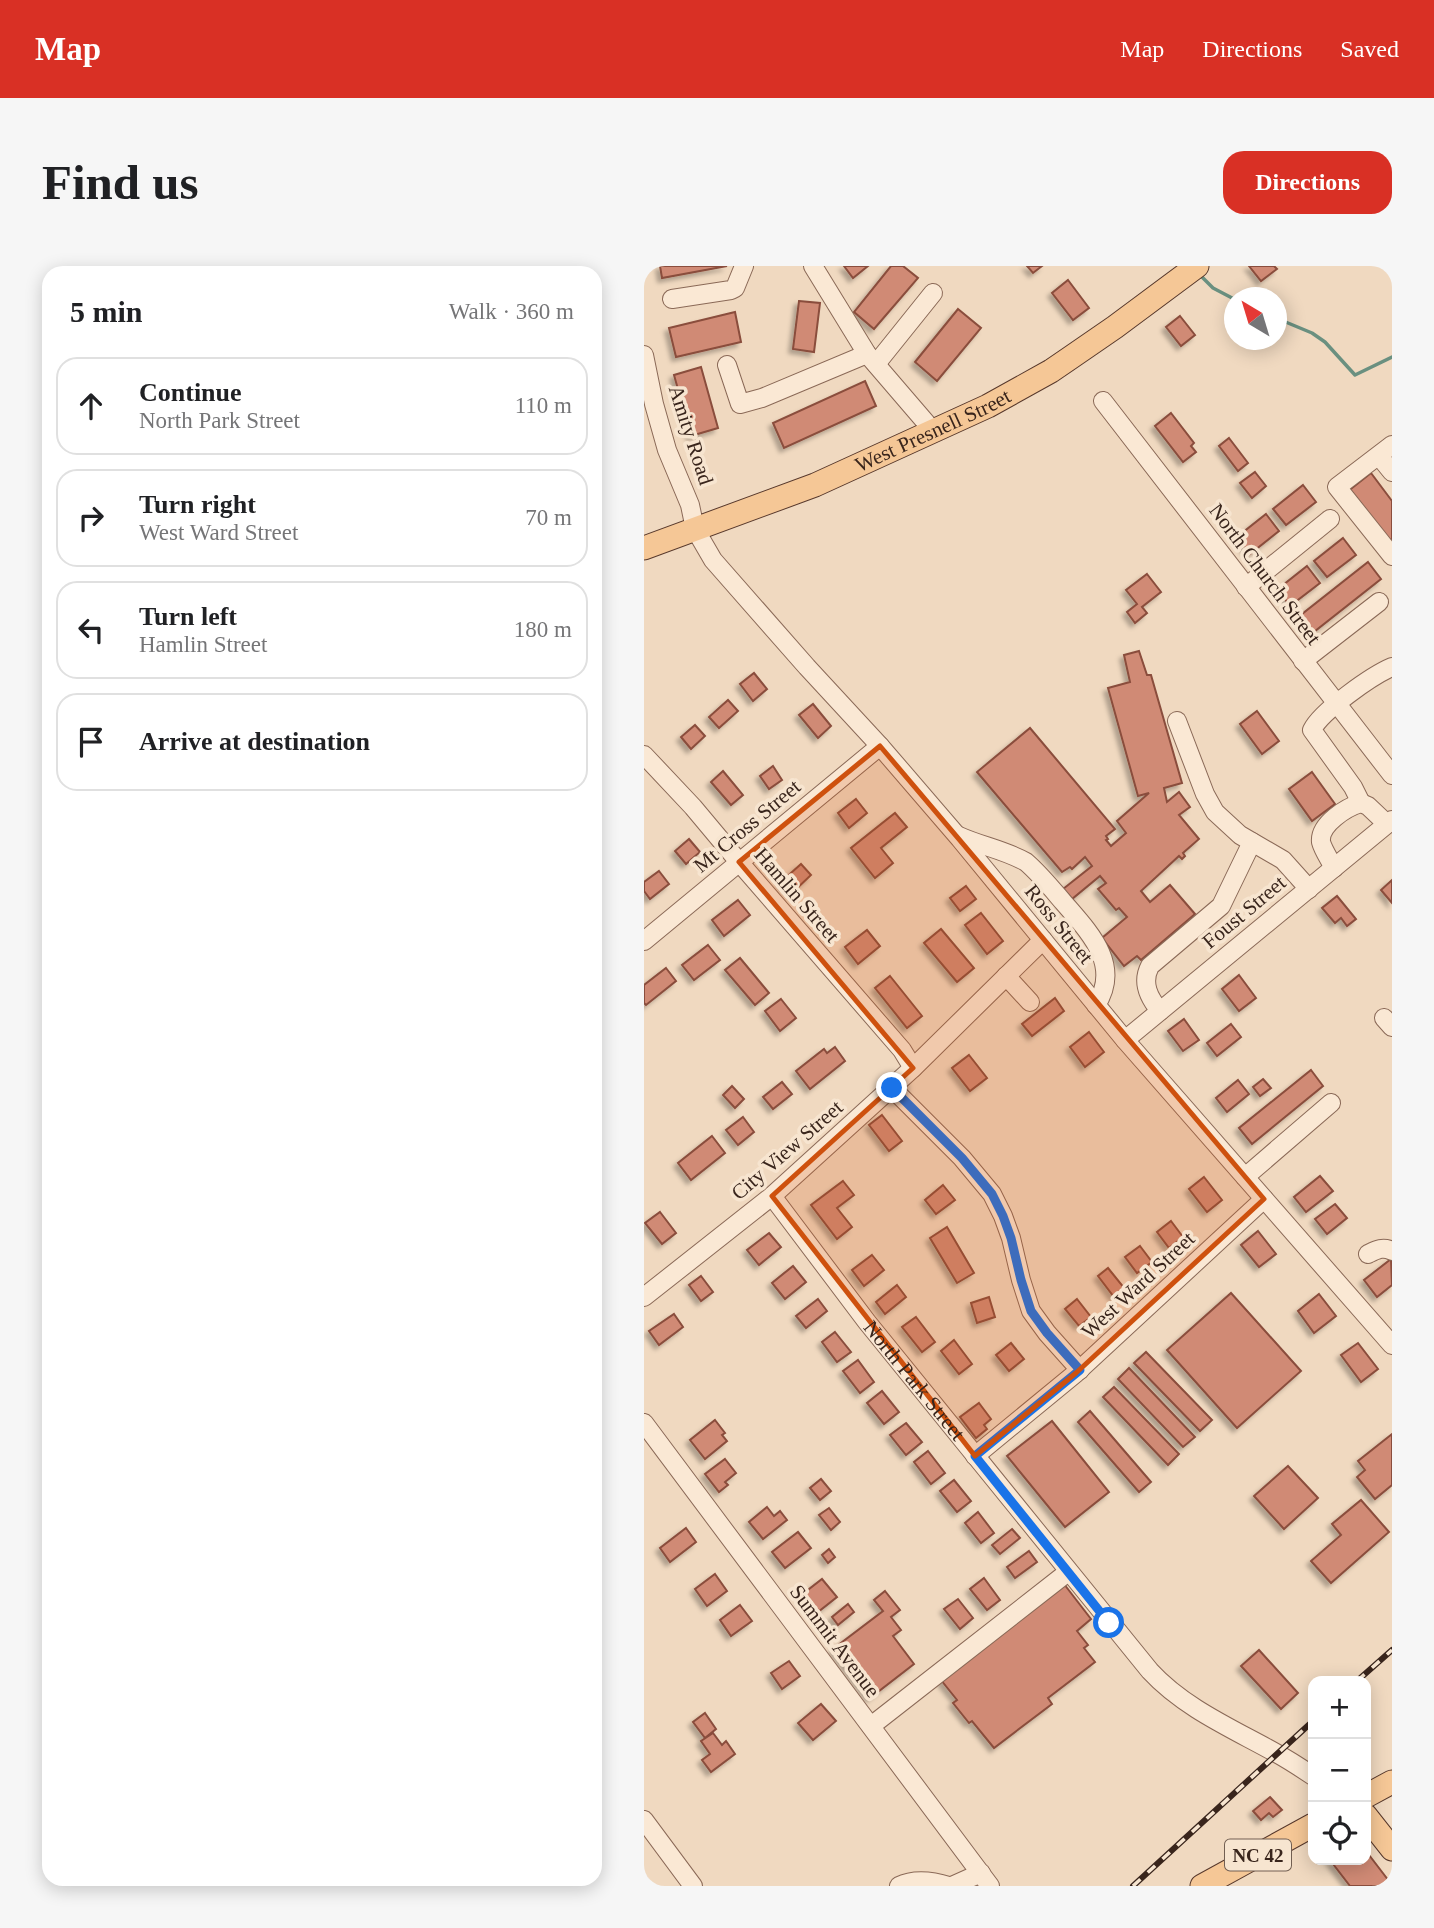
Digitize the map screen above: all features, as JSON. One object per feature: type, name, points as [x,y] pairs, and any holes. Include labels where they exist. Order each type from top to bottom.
[{"type":"main road","name":"West Presnell Street","points":[[644,548],[815,485],[988,406],[1051,371],[1197,266]]},
{"type":"main road","points":[[1371,1793],[1392,1782]]},
{"type":"main road","points":[[1371,1822],[1392,1849]]},
{"type":"main road","name":"NC 42","points":[[1202,1886],[1308,1828]]},
{"type":"street","points":[[672,299],[731,290],[735,288],[744,266]]},
{"type":"street","points":[[813,266],[872,359],[934,432]]},
{"type":"street","points":[[727,365],[740,404],[762,398],[872,359],[933,293]]},
{"type":"street","name":"Amity Road","points":[[644,355],[667,450],[690,505],[695,529]]},
{"type":"street","name":"North Church Street","points":[[1103,401],[1391,771]]},
{"type":"street","points":[[1392,472],[1385,450],[1337,487],[1392,556]]},
{"type":"street","points":[[1246,587],[1330,519]]},
{"type":"street","name":"Ross Street","points":[[695,529],[713,560],[880,746],[1125,1040],[1264,1199],[1386,1326],[1392,1345]]},
{"type":"street","points":[[1303,661],[1378,602]]},
{"type":"street","points":[[1388,828],[1368,806],[1361,803],[1353,787],[1312,730],[1315,722],[1337,704],[1378,673],[1392,667]]},
{"type":"street","points":[[1177,721],[1205,794],[1215,812],[1240,835],[1283,860],[1309,889]]},
{"type":"street","name":"Mt Cross Street","points":[[644,941],[880,746]]},
{"type":"street","name":"Hamlin Street","points":[[644,755],[693,807],[902,1050],[913,1068]]},
{"type":"street","points":[[1334,868],[1321,844],[1321,836],[1325,828],[1345,809],[1361,803]]},
{"type":"street","name":"Foust Street","points":[[1125,1040],[1334,868],[1388,828]]},
{"type":"street","points":[[955,834],[1026,862],[1087,930],[1100,950],[1106,975],[1104,988],[1096,1005]]},
{"type":"street","points":[[1160,1011],[1147,992],[1147,970],[1221,906],[1252,842]]},
{"type":"street","name":"City View Street","points":[[646,1293],[772,1196],[892,1088],[1043,940]]},
{"type":"street","points":[[1006,976],[1030,1002]]},
{"type":"street","points":[[892,1088],[962,1158],[992,1194],[1011,1238],[1031,1311],[1080,1370]]},
{"type":"street","points":[[1245,1177],[1331,1103]]},
{"type":"street","name":"North Park Street","points":[[772,1196],[867,1322],[1150,1671],[1171,1692],[1308,1773]]},
{"type":"street","name":"West Ward Street","points":[[975,1456],[1080,1370],[1264,1199]]},
{"type":"street","points":[[1368,1254],[1377,1249],[1387,1248],[1392,1251]]},
{"type":"street","name":"Summit Avenue","points":[[644,1423],[985,1880]]},
{"type":"street","points":[[871,1726],[1068,1572]]},
{"type":"street","points":[[644,1820],[693,1886]]},
{"type":"street","points":[[899,1886],[932,1881],[950,1886],[985,1880]]},
{"type":"highlighted area","points":[[880,746],[1264,1199],[1076,1373],[975,1456],[772,1196],[913,1068],[739,862]]},
{"type":"building","points":[[660,266],[727,266],[662,278]]},
{"type":"building","points":[[844,266],[868,266],[853,278]]},
{"type":"building","points":[[891,266],[903,266],[918,278],[874,329],[854,312]]},
{"type":"building","points":[[1027,266],[1042,266],[1033,273]]},
{"type":"building","points":[[1249,266],[1274,266],[1277,269],[1261,281]]},
{"type":"building","points":[[1068,280],[1089,308],[1073,320],[1052,293]]},
{"type":"building","points":[[799,301],[820,303],[814,352],[793,349]]},
{"type":"building","points":[[958,309],[981,328],[937,381],[915,362]]},
{"type":"building","points":[[735,312],[741,342],[676,357],[669,328]]},
{"type":"building","points":[[1180,316],[1195,335],[1181,346],[1166,327]]},
{"type":"building","points":[[701,367],[718,428],[691,436],[674,375]]},
{"type":"building","points":[[865,381],[876,406],[784,448],[773,423]]},
{"type":"building","points":[[1171,413],[1194,443],[1191,446],[1196,452],[1183,462],[1155,426]]},
{"type":"building","points":[[1229,438],[1248,463],[1238,471],[1219,446]]},
{"type":"building","points":[[1255,472],[1266,486],[1252,498],[1240,483]]},
{"type":"building","points":[[1371,473],[1392,501],[1392,551],[1347,492]]},
{"type":"building","points":[[1303,485],[1316,502],[1286,525],[1273,509]]},
{"type":"building","points":[[1266,514],[1279,531],[1250,554],[1237,537]]},
{"type":"building","points":[[1343,538],[1356,555],[1327,577],[1314,561]]},
{"type":"building","points":[[1368,562],[1381,579],[1310,635],[1297,618]]},
{"type":"building","points":[[1307,566],[1320,583],[1290,606],[1278,589]]},
{"type":"building","points":[[1147,574],[1161,592],[1142,607],[1147,613],[1135,623],[1127,612],[1137,604],[1126,590]]},
{"type":"building","points":[[1139,651],[1147,675],[1151,675],[1182,783],[1164,788],[1167,802],[1179,792],[1190,807],[1179,815],[1199,839],[1183,853],[1185,856],[1182,859],[1179,856],[1141,891],[1150,902],[1170,885],[1195,914],[1141,960],[1137,956],[1124,966],[1102,938],[1127,917],[1119,908],[1116,910],[1098,889],[1106,883],[1100,876],[1072,899],[1063,889],[1092,866],[1085,857],[1072,869],[1070,867],[1062,872],[977,772],[1030,728],[1115,829],[1106,836],[1111,846],[1126,833],[1117,821],[1149,793],[1138,796],[1108,688],[1130,682],[1124,655]]},
{"type":"building","points":[[754,673],[767,689],[753,701],[740,684]]},
{"type":"building","points":[[728,700],[738,711],[719,728],[709,717]]},
{"type":"building","points":[[813,704],[831,726],[818,738],[799,715]]},
{"type":"building","points":[[1257,711],[1279,741],[1262,754],[1240,724]]},
{"type":"building","points":[[695,725],[705,736],[691,749],[681,737]]},
{"type":"building","points":[[773,766],[782,780],[769,789],[760,776]]},
{"type":"building","points":[[723,771],[743,795],[731,805],[711,782]]},
{"type":"building","points":[[1312,772],[1335,804],[1312,821],[1289,789]]},
{"type":"building","points":[[856,799],[867,813],[849,828],[838,813]]},
{"type":"building","points":[[895,813],[907,827],[881,848],[893,863],[875,878],[851,848]]},
{"type":"building","points":[[689,839],[700,852],[686,864],[675,851]]},
{"type":"building","points":[[801,864],[811,875],[792,893],[781,882]]},
{"type":"building","points":[[659,871],[669,884],[650,899],[644,891],[644,882]]},
{"type":"building","points":[[1392,880],[1392,903],[1381,890]]},
{"type":"building","points":[[966,886],[976,899],[960,911],[950,898]]},
{"type":"building","points":[[1337,896],[1356,919],[1347,926],[1341,918],[1335,923],[1322,908]]},
{"type":"building","points":[[738,900],[750,915],[724,936],[712,920]]},
{"type":"building","points":[[981,913],[1003,941],[987,954],[965,925]]},
{"type":"building","points":[[941,929],[974,968],[957,982],[924,943]]},
{"type":"building","points":[[867,930],[880,946],[858,964],[845,947]]},
{"type":"building","points":[[708,945],[720,960],[694,980],[682,965]]},
{"type":"building","points":[[740,958],[769,993],[755,1005],[725,970]]},
{"type":"building","points":[[666,968],[676,981],[646,1005],[644,985]]},
{"type":"building","points":[[1239,975],[1256,998],[1239,1011],[1222,989]]},
{"type":"building","points":[[890,976],[922,1016],[907,1028],[875,988]]},
{"type":"building","points":[[1055,998],[1064,1011],[1032,1036],[1022,1024]]},
{"type":"building","points":[[781,999],[796,1018],[780,1031],[765,1011]]},
{"type":"building","points":[[1184,1019],[1199,1040],[1183,1051],[1168,1031]]},
{"type":"building","points":[[1231,1024],[1241,1037],[1217,1056],[1207,1043]]},
{"type":"building","points":[[1089,1032],[1104,1052],[1085,1067],[1070,1047]]},
{"type":"building","points":[[835,1047],[845,1061],[810,1089],[796,1071],[824,1049],[827,1053]]},
{"type":"building","points":[[969,1055],[987,1078],[970,1091],[952,1068]]},
{"type":"building","points":[[1311,1070],[1323,1086],[1252,1144],[1239,1128]]},
{"type":"building","points":[[1263,1079],[1271,1088],[1260,1096],[1253,1087]]},
{"type":"building","points":[[1238,1080],[1249,1094],[1227,1112],[1216,1098]]},
{"type":"building","points":[[782,1082],[792,1094],[773,1109],[763,1097]]},
{"type":"building","points":[[732,1086],[744,1099],[735,1108],[723,1095]]},
{"type":"building","points":[[882,1115],[902,1141],[889,1151],[869,1125]]},
{"type":"building","points":[[743,1117],[754,1132],[738,1145],[726,1130]]},
{"type":"building","points":[[712,1136],[725,1153],[691,1180],[678,1163]]},
{"type":"building","points":[[1320,1176],[1333,1191],[1306,1212],[1294,1197]]},
{"type":"building","points":[[1204,1177],[1222,1200],[1207,1212],[1189,1189]]},
{"type":"building","points":[[843,1181],[854,1195],[837,1208],[852,1227],[837,1239],[811,1205]]},
{"type":"building","points":[[943,1185],[955,1200],[936,1214],[925,1200]]},
{"type":"building","points":[[1335,1204],[1347,1218],[1327,1234],[1315,1219]]},
{"type":"building","points":[[660,1212],[676,1233],[662,1244],[645,1223]]},
{"type":"building","points":[[1171,1221],[1183,1237],[1169,1248],[1157,1232]]},
{"type":"building","points":[[947,1227],[974,1273],[957,1283],[930,1238]]},
{"type":"building","points":[[1258,1231],[1276,1254],[1259,1267],[1241,1245]]},
{"type":"building","points":[[769,1233],[781,1247],[759,1265],[747,1250]]},
{"type":"building","points":[[1140,1246],[1152,1262],[1137,1273],[1125,1257]]},
{"type":"building","points":[[872,1255],[884,1270],[864,1286],[852,1270]]},
{"type":"building","points":[[1391,1259],[1392,1285],[1377,1297],[1364,1280]]},
{"type":"building","points":[[793,1266],[806,1282],[785,1299],[772,1283]]},
{"type":"building","points":[[1108,1268],[1125,1289],[1114,1297],[1098,1276]]},
{"type":"building","points":[[701,1276],[713,1292],[701,1301],[689,1285]]},
{"type":"building","points":[[897,1285],[906,1297],[885,1314],[876,1302]]},
{"type":"building","points":[[1231,1293],[1301,1371],[1237,1428],[1167,1350]]},
{"type":"building","points":[[1319,1294],[1336,1316],[1314,1333],[1298,1311]]},
{"type":"building","points":[[989,1297],[995,1317],[977,1323],[971,1303]]},
{"type":"building","points":[[818,1299],[827,1311],[806,1328],[796,1316]]},
{"type":"building","points":[[1077,1299],[1091,1317],[1079,1326],[1065,1309]]},
{"type":"building","points":[[674,1314],[683,1327],[659,1345],[649,1331]]},
{"type":"building","points":[[916,1317],[935,1342],[922,1352],[902,1327]]},
{"type":"building","points":[[835,1332],[851,1352],[837,1362],[822,1342]]},
{"type":"building","points":[[954,1340],[972,1364],[959,1374],[941,1351]]},
{"type":"building","points":[[1011,1343],[1024,1359],[1009,1371],[996,1355]]},
{"type":"building","points":[[1358,1343],[1378,1369],[1361,1382],[1341,1355]]},
{"type":"building","points":[[1146,1352],[1212,1420],[1200,1431],[1134,1363]]},
{"type":"building","points":[[858,1360],[874,1382],[860,1393],[843,1371]]},
{"type":"building","points":[[1129,1368],[1195,1437],[1183,1447],[1118,1379]]},
{"type":"building","points":[[1114,1387],[1179,1454],[1168,1465],[1103,1397]]},
{"type":"building","points":[[882,1391],[899,1412],[884,1424],[867,1403]]},
{"type":"building","points":[[979,1403],[991,1419],[984,1425],[987,1429],[976,1438],[960,1417]]},
{"type":"building","points":[[1090,1411],[1151,1482],[1139,1492],[1078,1422]]},
{"type":"building","points":[[715,1420],[725,1433],[722,1435],[727,1441],[705,1459],[690,1440]]},
{"type":"building","points":[[1052,1421],[1109,1492],[1065,1527],[1007,1456]]},
{"type":"building","points":[[906,1423],[922,1442],[906,1455],[890,1435]]},
{"type":"building","points":[[1392,1434],[1392,1485],[1375,1499],[1357,1477],[1365,1470],[1358,1461]]},
{"type":"building","points":[[928,1451],[945,1473],[931,1484],[914,1462]]},
{"type":"building","points":[[725,1459],[736,1473],[725,1482],[728,1485],[719,1492],[705,1474]]},
{"type":"building","points":[[1288,1466],[1318,1498],[1284,1529],[1254,1496]]},
{"type":"building","points":[[821,1479],[831,1491],[820,1500],[810,1488]]},
{"type":"building","points":[[954,1480],[971,1501],[957,1512],[940,1491]]},
{"type":"building","points":[[1361,1500],[1389,1532],[1331,1583],[1311,1561],[1341,1535],[1332,1524]]},
{"type":"building","points":[[767,1507],[774,1516],[780,1511],[787,1520],[763,1539],[749,1522]]},
{"type":"building","points":[[829,1508],[840,1522],[831,1530],[819,1515]]},
{"type":"building","points":[[978,1512],[994,1533],[981,1543],[965,1523]]},
{"type":"building","points":[[686,1528],[696,1542],[670,1562],[660,1548]]},
{"type":"building","points":[[1012,1529],[1020,1538],[1000,1554],[992,1545]]},
{"type":"building","points":[[798,1532],[811,1548],[785,1568],[772,1552]]},
{"type":"building","points":[[829,1549],[835,1557],[828,1563],[822,1555]]},
{"type":"building","points":[[1029,1551],[1037,1562],[1015,1578],[1007,1567]]},
{"type":"building","points":[[715,1574],[727,1591],[707,1606],[695,1589]]},
{"type":"building","points":[[984,1578],[1000,1600],[987,1610],[970,1589]]},
{"type":"building","points":[[822,1579],[837,1597],[818,1612],[804,1593]]},
{"type":"building","points":[[1064,1584],[1091,1619],[1077,1631],[1088,1645],[1084,1648],[1095,1662],[1048,1698],[1052,1704],[994,1748],[953,1703],[957,1700],[941,1680]]},
{"type":"building","points":[[885,1591],[900,1610],[891,1617],[901,1630],[893,1636],[914,1664],[870,1698],[833,1649],[883,1611],[874,1600]]},
{"type":"building","points":[[958,1599],[973,1618],[960,1629],[944,1609]]},
{"type":"building","points":[[848,1604],[854,1612],[838,1625],[832,1617]]},
{"type":"building","points":[[740,1605],[752,1621],[731,1636],[720,1620]]},
{"type":"building","points":[[1259,1650],[1298,1693],[1281,1709],[1241,1666]]},
{"type":"building","points":[[789,1661],[800,1676],[782,1689],[771,1673]]},
{"type":"building","points":[[821,1704],[836,1721],[813,1740],[798,1723]]},
{"type":"building","points":[[705,1713],[716,1729],[705,1738],[693,1722]]},
{"type":"building","points":[[713,1733],[722,1745],[726,1741],[735,1754],[711,1772],[702,1760],[710,1754],[701,1741]]},
{"type":"building","points":[[1270,1797],[1282,1810],[1273,1817],[1269,1813],[1261,1820],[1253,1811]]},
{"type":"building","points":[[1371,1858],[1392,1885],[1392,1886],[1350,1886],[1334,1865],[1371,1865]]},
{"type":"building","points":[[644,1874],[651,1884],[648,1886],[644,1886]]},
{"type":"waterway","points":[[1199,274],[1213,288],[1224,294]]},
{"type":"waterway","points":[[1287,323],[1325,342],[1355,375],[1392,357]]},
{"type":"railway","points":[[1363,1676],[1392,1650]]},
{"type":"railway","points":[[1133,1886],[1308,1726]]},
{"type":"route","points":[[892,1088],[962,1158],[992,1194],[1011,1238],[1031,1311],[1080,1370],[975,1456],[1109,1623]]}]
